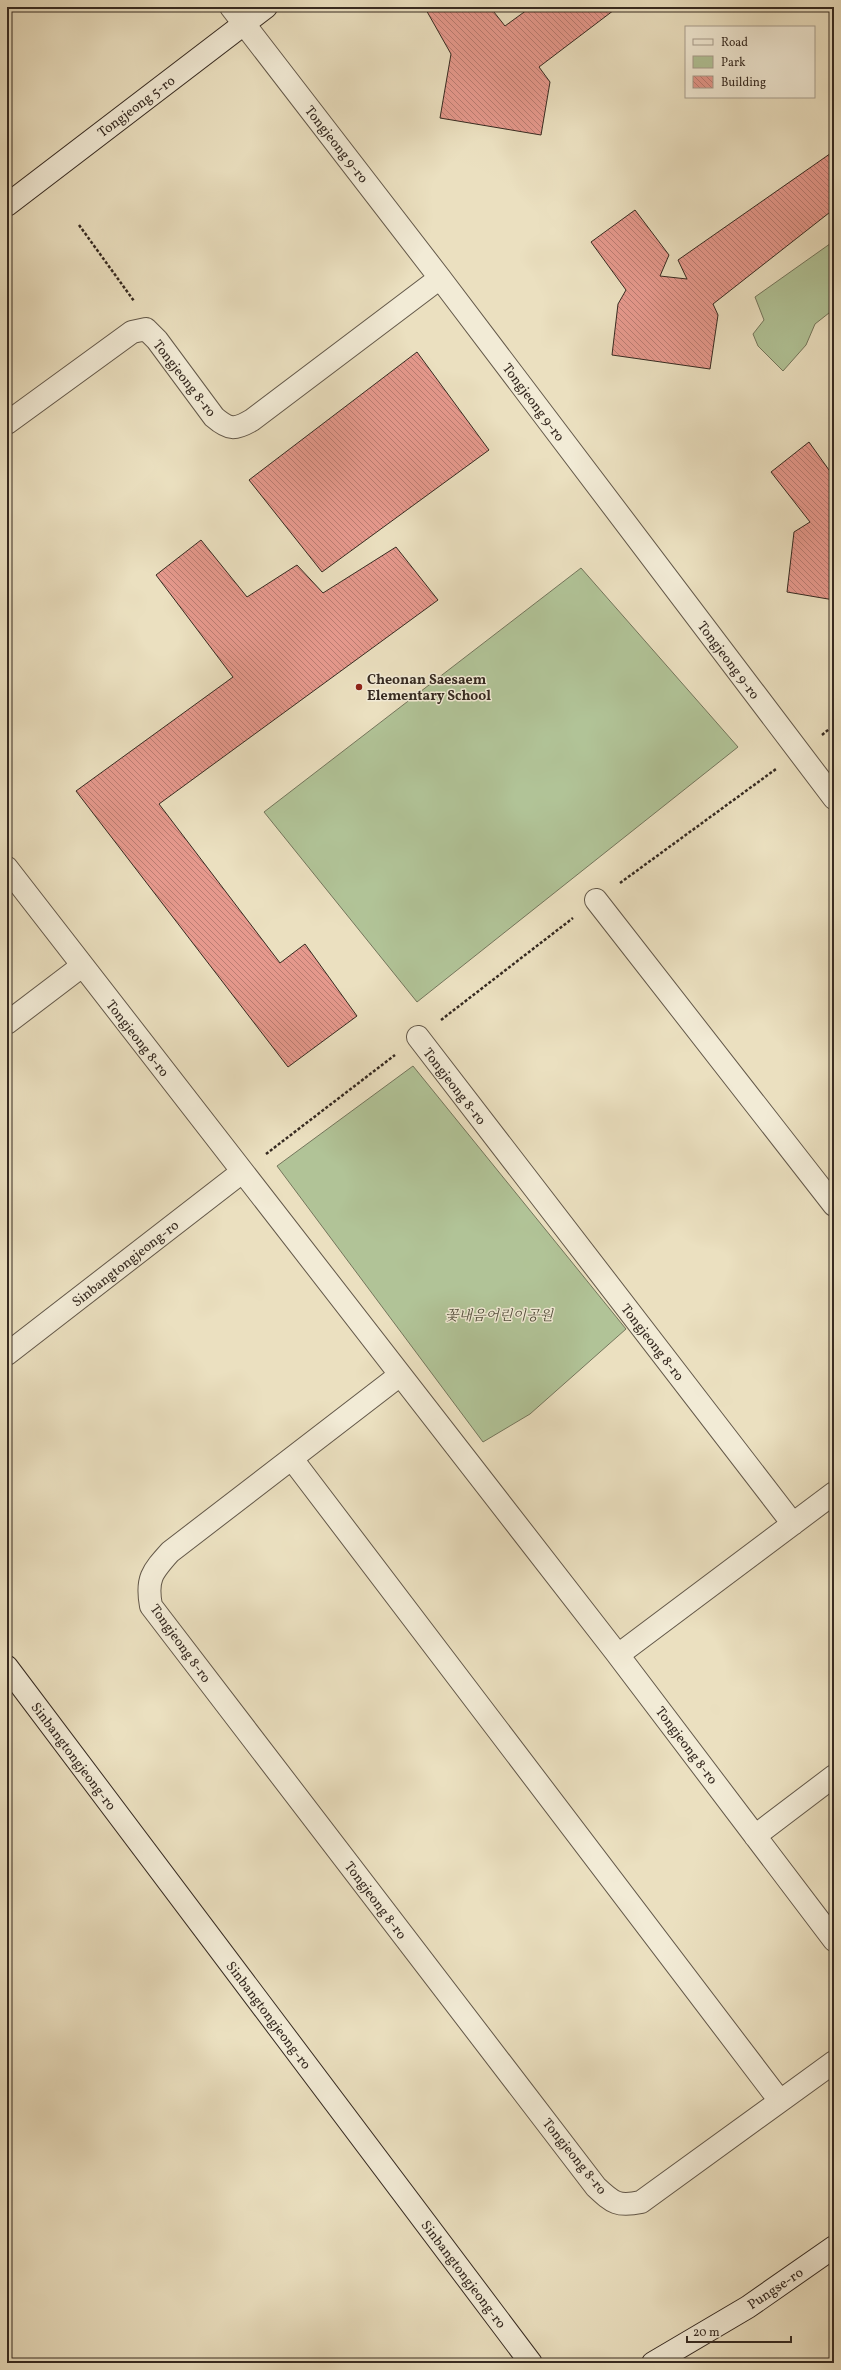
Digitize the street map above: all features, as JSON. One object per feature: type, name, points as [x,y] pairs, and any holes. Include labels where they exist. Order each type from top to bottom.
[{"type":"street","name":"Tongjeong 5-ro","points":[[7,205],[238,15],[266,7]]},
{"type":"street","name":"Tongjeong 9-ro","points":[[238,15],[440,278],[834,798]]},
{"type":"street","name":"Tongjeong 8-ro","points":[[7,423],[132,332],[146,329],[157,340],[214,417],[225,426],[239,428],[252,420],[440,278]]},
{"type":"street","name":"Tongjeong 8-ro","points":[[7,868],[618,1655],[834,1940]]},
{"type":"street","points":[[596,900],[834,1205]]},
{"type":"street","points":[[7,1023],[82,966]]},
{"type":"street","name":"Tongjeong 8-ro","points":[[418,1038],[793,1524]]},
{"type":"street","name":"Sinbangtongjeong-ro","points":[[7,1354],[242,1172]]},
{"type":"street","name":"Tongjeong 8-ro","points":[[400,1376],[170,1552],[155,1569],[148,1588],[151,1606],[591,2180],[610,2200],[624,2206],[641,2202],[834,2062]]},
{"type":"street","points":[[292,1459],[780,2101]]},
{"type":"street","points":[[618,1655],[834,1493]]},
{"type":"street","name":"Sinbangtongjeong-ro","points":[[7,1667],[531,2363]]},
{"type":"street","points":[[755,1836],[834,1776]]},
{"type":"street","name":"Pungse-ro","points":[[653,2363],[748,2307],[834,2247]]},
{"type":"path","points":[[79,225],[138,305],[146,329]]},
{"type":"path","name":"Tongjeong 8-ro","points":[[418,1038],[596,900],[834,725]]},
{"type":"path","points":[[242,1172],[418,1038]]},
{"type":"green space","points":[[834,241],[834,309],[815,324],[806,345],[783,371],[758,346],[753,334],[764,320],[755,297]]},
{"type":"green space","points":[[581,568],[738,747],[417,1002],[264,812]]},
{"type":"green space","name":"꽃내음어린이공원","points":[[413,1066],[626,1329],[530,1414],[483,1442],[277,1166]]},
{"type":"building","points":[[490,7],[505,26],[531,7],[618,7],[539,67],[550,82],[541,135],[440,118],[451,54],[425,8]]},
{"type":"building","points":[[834,151],[834,209],[713,304],[718,315],[710,369],[612,355],[618,304],[626,290],[591,242],[635,210],[669,255],[660,276],[687,279],[678,260]]},
{"type":"building","points":[[417,352],[489,450],[322,572],[249,480]]},
{"type":"building","points":[[809,442],[834,477],[834,600],[787,592],[794,532],[810,522],[771,472]]},
{"type":"building","points":[[201,540],[247,597],[297,565],[323,593],[396,547],[438,600],[159,804],[280,963],[305,944],[357,1016],[288,1067],[76,791],[233,677],[156,575]]},
{"type":"place","name":"Cheonan Saesaem Elementary School","points":[[359,687]]}]
